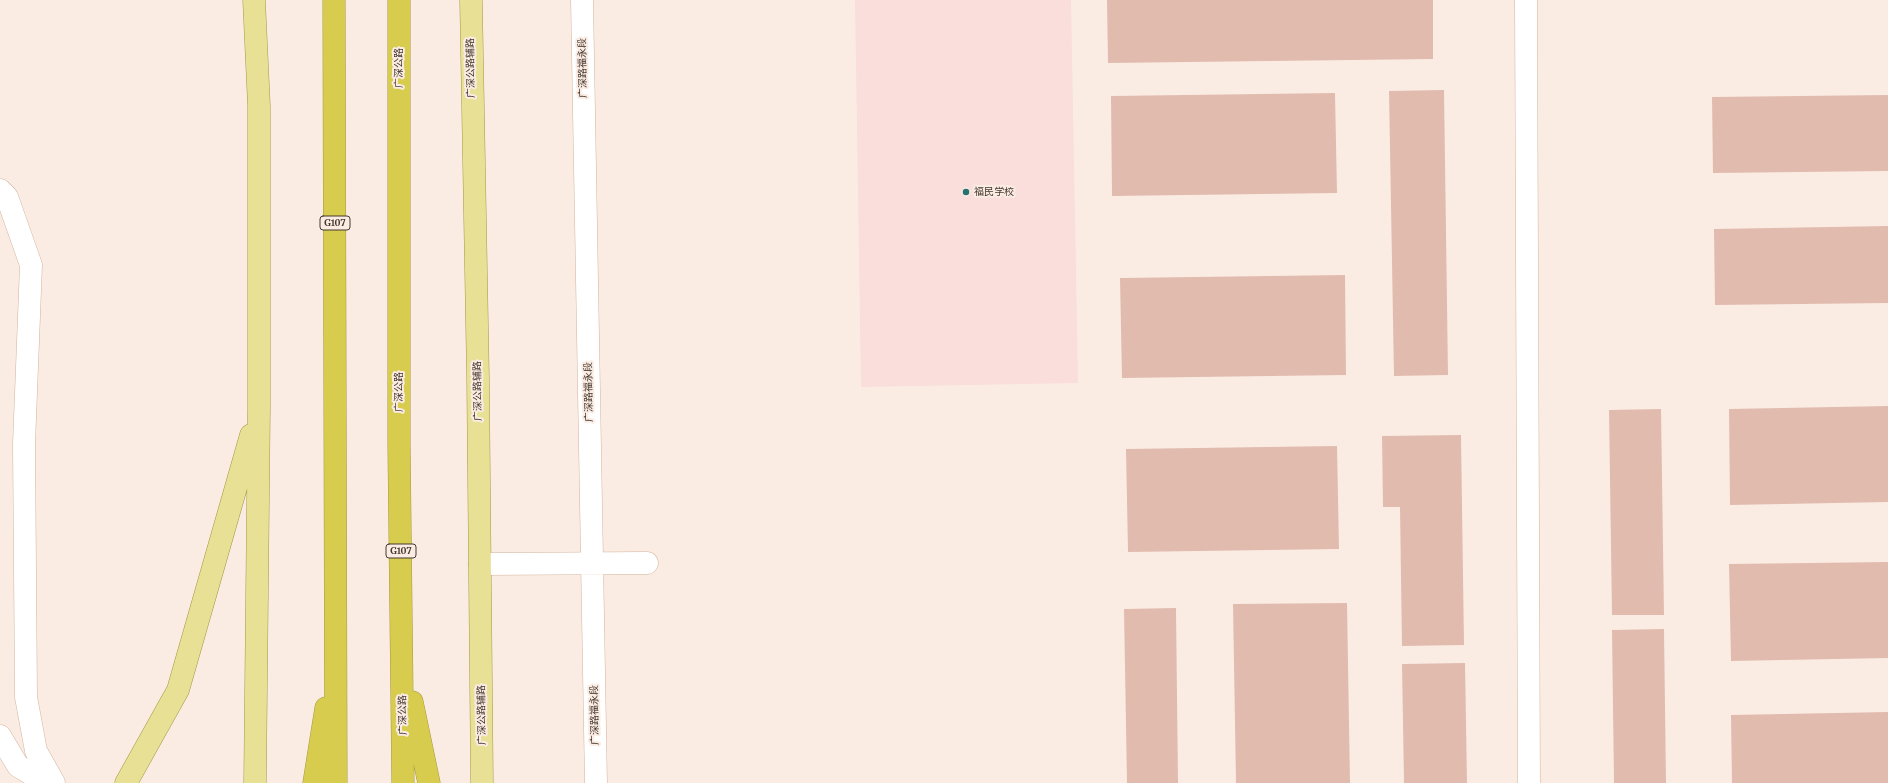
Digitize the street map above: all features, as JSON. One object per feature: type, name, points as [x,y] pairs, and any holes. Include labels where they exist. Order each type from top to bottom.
[{"type":"highway","name":"G107","points":[[334,0],[336,783]]},
{"type":"highway","name":"广深公路","points":[[399,0],[399,445],[403,783]]},
{"type":"highway","points":[[314,783],[336,643]]},
{"type":"highway","points":[[402,658],[429,783]]},
{"type":"main road","points":[[238,0],[252,59],[258,106]]},
{"type":"main road","points":[[254,0],[258,106],[259,407],[255,783]]},
{"type":"main road","points":[[463,0],[470,31]]},
{"type":"main road","name":"广深公路辅路","points":[[471,0],[470,31],[478,378],[482,783]]},
{"type":"main road","points":[[126,783],[178,690],[259,407]]},
{"type":"street","name":"广深路福永段","points":[[582,0],[596,783]]},
{"type":"street","points":[[1526,0],[1529,783]]},
{"type":"street","points":[[0,190],[7,197],[31,265],[24,444],[26,697],[36,751],[54,783]]},
{"type":"street","points":[[480,564],[647,563]]},
{"type":"street","points":[[0,736],[18,766],[46,783]]},
{"type":"shaded area","name":"福民学校","points":[[855,0],[1071,0],[1078,383],[861,387]]},
{"type":"building","points":[[1107,0],[1433,0],[1433,59],[1108,63]]},
{"type":"building","points":[[1444,90],[1448,375],[1394,376],[1389,91]]},
{"type":"building","points":[[1335,93],[1337,193],[1112,196],[1111,96]]},
{"type":"building","points":[[1888,95],[1888,171],[1713,173],[1712,97]]},
{"type":"building","points":[[1888,226],[1888,303],[1715,305],[1714,229]]},
{"type":"building","points":[[1345,275],[1346,375],[1122,378],[1120,278]]},
{"type":"building","points":[[1888,406],[1888,502],[1730,505],[1729,409]]},
{"type":"building","points":[[1661,409],[1664,615],[1612,615],[1609,410]]},
{"type":"building","points":[[1461,435],[1464,645],[1402,646],[1400,507],[1383,507],[1382,436]]},
{"type":"building","points":[[1337,446],[1339,549],[1128,552],[1126,449]]},
{"type":"building","points":[[1888,562],[1888,658],[1731,661],[1729,564]]},
{"type":"building","points":[[1347,603],[1350,783],[1236,783],[1233,604]]},
{"type":"building","points":[[1176,608],[1178,783],[1127,783],[1124,609]]},
{"type":"building","points":[[1664,629],[1666,783],[1614,783],[1612,630]]},
{"type":"building","points":[[1465,663],[1467,783],[1404,783],[1402,664]]},
{"type":"building","points":[[1888,712],[1888,783],[1732,783],[1731,715]]},
{"type":"place","name":"福民学校","points":[[966,192]]}]
